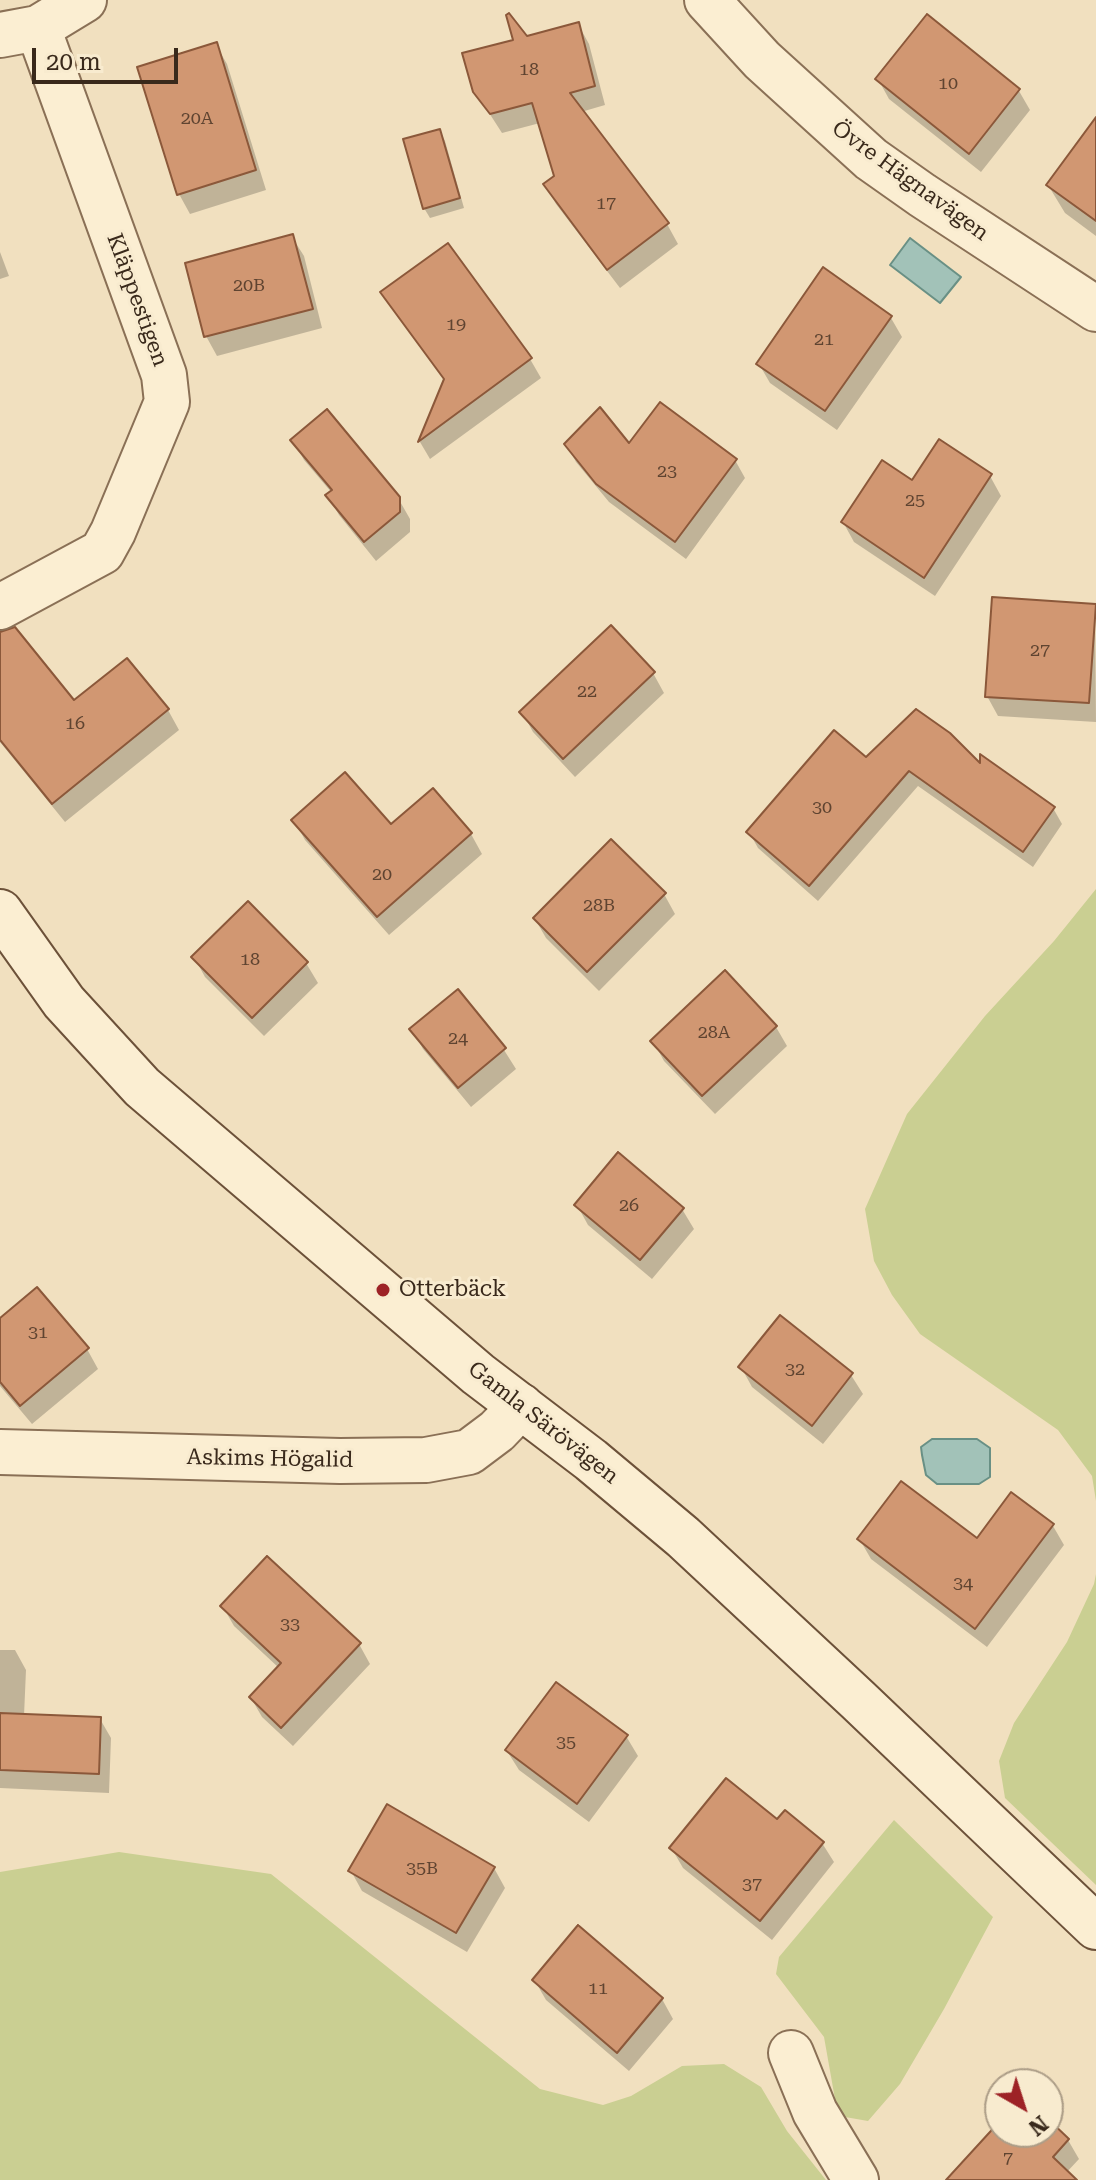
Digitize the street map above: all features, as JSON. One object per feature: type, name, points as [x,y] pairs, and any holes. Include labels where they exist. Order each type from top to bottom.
[{"type":"street","name":"Kläppestigen","points":[[0,607],[102,552],[167,402],[164,375],[19,31],[84,0]]},
{"type":"street","name":"Övre Hägnavägen","points":[[707,0],[762,60],[871,159],[1096,309]]},
{"type":"street","name":"Gamla Särövägen","points":[[0,912],[64,1002],[142,1087],[478,1374],[591,1460],[683,1537],[1096,1927]]},
{"type":"street","name":"Askims Högalid","points":[[0,1452],[326,1461],[426,1460],[469,1452],[497,1431],[521,1406]]},
{"type":"street","points":[[791,2053],[815,2112],[856,2180]]},
{"type":"green space","points":[[1096,889],[1096,1501],[1092,1476],[1058,1430],[920,1334],[892,1295],[874,1261],[865,1209],[907,1114],[985,1016],[1054,941]]},
{"type":"green space","points":[[1096,1574],[1096,1885],[1005,1798],[999,1761],[1014,1723],[1067,1642]]},
{"type":"green space","points":[[894,1820],[993,1917],[900,2084],[868,2121],[845,2117],[835,2099],[824,2037],[776,1974],[779,1957]]},
{"type":"green space","points":[[119,1852],[271,1874],[540,2089],[603,2105],[631,2096],[682,2066],[724,2064],[761,2087],[787,2131],[826,2180],[0,2180],[0,1872]]},
{"type":"water","points":[[910,238],[961,277],[940,303],[890,265]]},
{"type":"water","points":[[932,1439],[977,1439],[990,1448],[990,1477],[979,1484],[937,1484],[926,1475],[921,1447]]},
{"type":"building","points":[[509,13],[527,36],[579,22],[595,86],[570,93],[669,223],[607,270],[543,184],[554,176],[532,103],[490,114],[473,92],[462,53],[513,40],[506,15]]},
{"type":"building","points":[[927,14],[1020,89],[969,154],[875,79]]},
{"type":"building","points":[[217,42],[256,170],[177,195],[137,67]]},
{"type":"building","points":[[1096,117],[1096,221],[1046,185]]},
{"type":"building","points":[[440,129],[460,198],[423,209],[403,139]]},
{"type":"building","points":[[293,234],[313,309],[204,337],[185,263]]},
{"type":"building","points":[[448,243],[532,358],[418,442],[444,379],[380,292]]},
{"type":"building","points":[[823,267],[892,316],[825,411],[756,364]]},
{"type":"building","points":[[660,402],[737,459],[675,542],[596,484],[564,444],[600,407],[629,443]]},
{"type":"building","points":[[327,409],[400,497],[400,512],[364,542],[325,495],[332,490],[290,440]]},
{"type":"building","points":[[939,439],[992,474],[924,578],[841,522],[882,460],[912,480]]},
{"type":"building","points":[[992,597],[1096,604],[1089,703],[985,697]]},
{"type":"building","points":[[611,625],[655,672],[563,759],[519,712]]},
{"type":"building","points":[[15,627],[74,700],[127,658],[169,709],[52,804],[0,740],[0,632]]},
{"type":"building","points":[[916,709],[950,733],[980,763],[980,754],[1055,807],[1023,852],[909,771],[809,886],[746,832],[834,730],[866,757]]},
{"type":"building","points":[[345,772],[391,824],[433,788],[472,833],[377,917],[291,820]]},
{"type":"building","points":[[611,839],[666,893],[587,972],[533,918]]},
{"type":"building","points":[[248,901],[308,962],[252,1018],[191,957]]},
{"type":"building","points":[[725,970],[777,1026],[702,1096],[650,1041]]},
{"type":"building","points":[[458,989],[506,1048],[458,1088],[409,1029]]},
{"type":"building","points":[[618,1152],[684,1208],[640,1260],[574,1205]]},
{"type":"building","points":[[37,1287],[89,1348],[20,1406],[0,1382],[0,1318]]},
{"type":"building","points":[[780,1315],[853,1373],[812,1426],[738,1367]]},
{"type":"building","points":[[901,1481],[977,1538],[1011,1492],[1054,1524],[975,1629],[857,1539]]},
{"type":"building","points":[[267,1556],[361,1643],[281,1728],[249,1697],[281,1663],[220,1606]]},
{"type":"building","points":[[556,1682],[628,1735],[577,1804],[505,1750]]},
{"type":"building","points":[[0,1713],[101,1717],[99,1774],[0,1770]]},
{"type":"building","points":[[726,1778],[777,1819],[785,1810],[824,1842],[760,1921],[669,1848]]},
{"type":"building","points":[[387,1804],[495,1867],[456,1933],[348,1871]]},
{"type":"building","points":[[578,1925],[663,1998],[617,2053],[532,1980]]},
{"type":"building","points":[[984,2138],[984,2148],[1061,2148],[1053,2157],[1077,2180],[946,2180]]},
{"type":"place","name":"Otterbäck","points":[[383,1290]]}]
